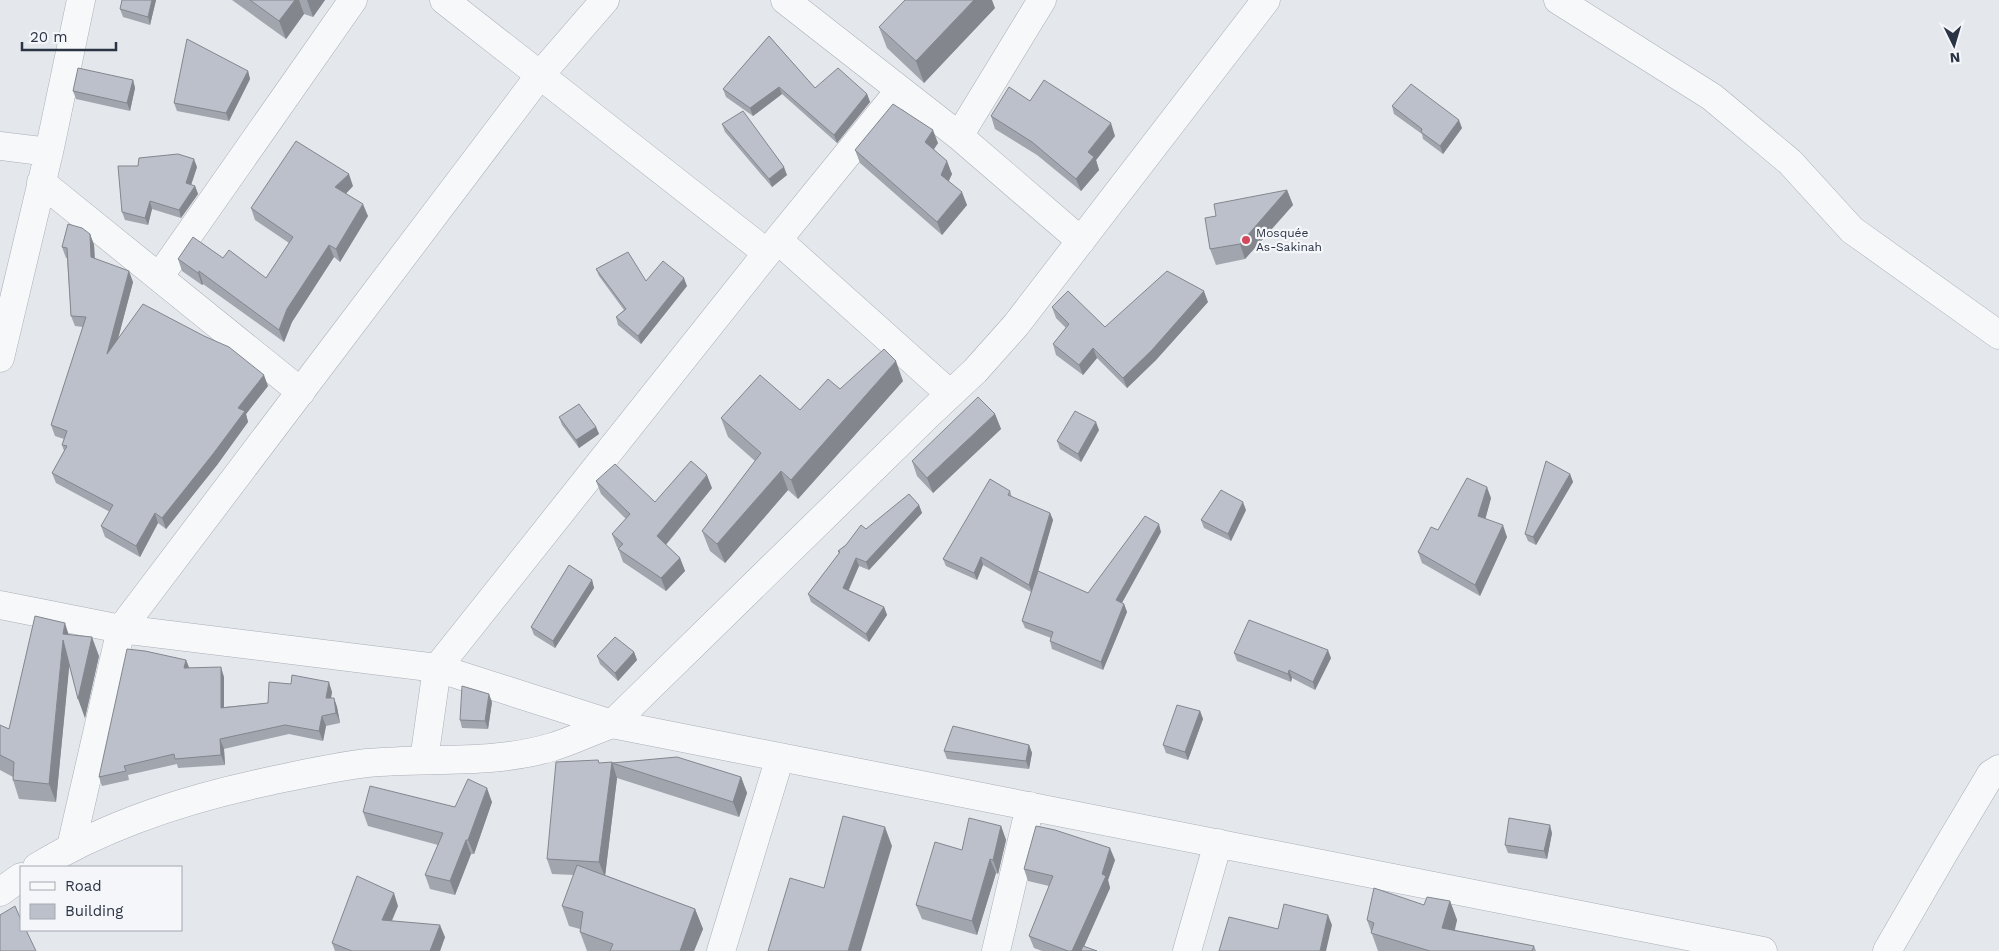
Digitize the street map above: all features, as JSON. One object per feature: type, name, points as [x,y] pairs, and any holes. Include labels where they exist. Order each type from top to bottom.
[{"type":"street","points":[[0,358],[49,152],[82,0]]},
{"type":"street","points":[[159,277],[353,0]]},
{"type":"street","points":[[444,0],[540,75],[773,246],[950,394]]},
{"type":"street","points":[[71,846],[121,629],[540,75],[605,0]]},
{"type":"street","points":[[785,0],[959,136],[1081,241]]},
{"type":"street","points":[[959,136],[1042,0]]},
{"type":"street","points":[[39,866],[71,846],[153,812],[230,789],[318,770],[370,763],[505,756],[552,748],[612,724],[975,371],[1016,325],[1266,0]]},
{"type":"street","points":[[1558,0],[1712,97],[1790,162],[1852,230],[1999,335]]},
{"type":"street","points":[[424,760],[437,668],[773,246],[900,91]]},
{"type":"street","points":[[0,146],[49,152]]},
{"type":"street","points":[[41,182],[301,392]]},
{"type":"street","points":[[0,605],[121,629],[437,668],[612,724],[1218,843],[1676,943],[1763,951]]},
{"type":"street","points":[[721,951],[780,757]]},
{"type":"street","points":[[1887,951],[1944,851],[1991,774],[1999,769]]},
{"type":"street","points":[[996,951],[1030,806]]},
{"type":"street","points":[[1187,951],[1218,843]]},
{"type":"street","points":[[0,892],[20,878]]},
{"type":"building","points":[[122,0],[152,0],[148,17],[120,9]]},
{"type":"building","points":[[250,0],[295,0],[279,21]]},
{"type":"building","points":[[905,0],[974,0],[916,61],[879,27]]},
{"type":"building","points":[[769,36],[815,88],[838,68],[867,94],[834,135],[779,87],[750,108],[723,89]]},
{"type":"building","points":[[187,39],[248,71],[226,113],[174,103]]},
{"type":"building","points":[[78,68],[133,80],[127,103],[73,91]]},
{"type":"building","points":[[1044,80],[1111,123],[1088,152],[1094,157],[1076,179],[1032,142],[991,116],[1009,87],[1030,101]]},
{"type":"building","points":[[1411,84],[1459,120],[1440,146],[1421,132],[1422,129],[1392,106]]},
{"type":"building","points":[[893,104],[933,130],[925,142],[947,161],[941,175],[962,192],[937,222],[855,150]]},
{"type":"building","points":[[743,111],[784,167],[769,179],[722,124]]},
{"type":"building","points":[[296,141],[349,174],[335,187],[363,204],[336,249],[329,245],[287,309],[279,330],[199,271],[198,273],[178,259],[193,237],[223,258],[229,250],[266,278],[293,237],[251,208]]},
{"type":"building","points":[[178,154],[194,159],[186,183],[195,186],[179,210],[150,201],[145,218],[122,212],[118,166],[138,166],[139,158]]},
{"type":"building","points":[[1287,190],[1240,244],[1210,249],[1205,218],[1216,216],[1214,204]]},
{"type":"building","points":[[68,224],[82,228],[90,234],[91,257],[129,271],[107,354],[143,304],[229,347],[264,375],[238,408],[245,411],[213,454],[162,518],[155,513],[136,546],[101,526],[113,505],[52,473],[67,446],[62,445],[67,431],[51,425],[86,317],[71,316],[67,248],[62,247]]},
{"type":"building","points":[[628,252],[646,281],[663,261],[684,278],[638,336],[616,317],[626,309],[596,269]]},
{"type":"building","points":[[1167,271],[1204,291],[1152,350],[1123,378],[1093,348],[1079,365],[1053,344],[1069,324],[1052,307],[1068,291],[1105,327]]},
{"type":"building","points":[[884,349],[896,361],[791,480],[781,471],[717,544],[702,531],[761,453],[721,418],[760,375],[800,410],[828,379],[840,389]]},
{"type":"building","points":[[978,397],[995,414],[927,478],[912,461]]},
{"type":"building","points":[[579,404],[596,427],[576,440],[559,417]]},
{"type":"building","points":[[1075,411],[1096,422],[1078,454],[1057,441]]},
{"type":"building","points":[[691,461],[707,475],[657,536],[680,558],[661,578],[618,549],[623,544],[612,534],[630,514],[596,481],[615,464],[655,502]]},
{"type":"building","points":[[1546,461],[1570,474],[1533,537],[1525,534]]},
{"type":"building","points":[[1467,478],[1487,487],[1478,516],[1503,525],[1475,585],[1418,552],[1431,527],[1438,530]]},
{"type":"building","points":[[990,479],[1010,491],[1008,495],[1050,513],[1029,585],[981,557],[974,573],[943,559]]},
{"type":"building","points":[[1221,490],[1243,502],[1228,534],[1201,520]]},
{"type":"building","points":[[909,494],[919,505],[866,562],[856,558],[843,588],[884,607],[866,634],[808,594],[840,552],[838,551],[846,545],[861,525],[866,529]]},
{"type":"building","points":[[1145,516],[1159,524],[1116,600],[1124,604],[1101,662],[1050,641],[1053,632],[1022,621],[1038,571],[1088,593]]},
{"type":"building","points":[[569,565],[592,580],[553,641],[531,627]]},
{"type":"building","points":[[35,616],[65,623],[63,634],[92,637],[78,699],[63,640],[49,784],[13,780],[14,762],[0,755],[0,725],[9,729]]},
{"type":"building","points":[[1249,620],[1328,650],[1313,682],[1289,670],[1288,674],[1234,653]]},
{"type":"building","points":[[615,637],[634,652],[615,673],[597,656]]},
{"type":"building","points":[[127,649],[186,660],[184,668],[221,667],[221,708],[268,703],[269,682],[291,684],[292,675],[329,682],[326,698],[334,698],[336,713],[322,716],[319,731],[285,725],[220,739],[221,755],[175,759],[174,754],[124,766],[126,771],[99,777]]},
{"type":"building","points":[[462,686],[489,694],[485,721],[460,720]]},
{"type":"building","points":[[1177,705],[1200,711],[1185,752],[1163,745]]},
{"type":"building","points":[[953,726],[1029,745],[1026,761],[944,751]]},
{"type":"building","points":[[677,757],[741,777],[733,802],[612,763]]},
{"type":"building","points":[[598,760],[599,763],[612,762],[599,862],[547,859],[556,762]]},
{"type":"building","points":[[468,779],[487,788],[468,840],[466,840],[450,881],[425,875],[443,833],[363,812],[370,786],[455,807]]},
{"type":"building","points":[[843,816],[885,827],[848,951],[768,951],[790,878],[824,888]]},
{"type":"building","points":[[969,818],[1001,826],[993,860],[990,859],[972,921],[916,905],[935,842],[962,850]]},
{"type":"building","points":[[1509,818],[1550,825],[1544,851],[1505,845]]},
{"type":"building","points":[[1036,826],[1055,830],[1110,848],[1102,874],[1106,876],[1072,951],[1029,936],[1053,876],[1024,869]]},
{"type":"building","points":[[577,865],[695,909],[680,951],[610,951],[613,944],[580,932],[583,912],[562,906]]},
{"type":"building","points":[[357,876],[394,893],[382,920],[440,925],[430,951],[352,951],[332,943]]},
{"type":"building","points":[[1374,888],[1424,905],[1427,897],[1450,901],[1442,928],[1534,946],[1532,951],[1430,951],[1371,933],[1374,923],[1367,920]]},
{"type":"building","points":[[1284,904],[1328,915],[1320,951],[1219,951],[1229,917],[1278,929]]},
{"type":"building","points":[[15,906],[20,918],[20,931],[26,931],[36,951],[0,951],[0,915]]},
{"type":"building","points":[[1083,946],[1097,951],[1081,951]]},
{"type":"place","name":"Mosquée As-Sakinah","points":[[1246,240]]}]
